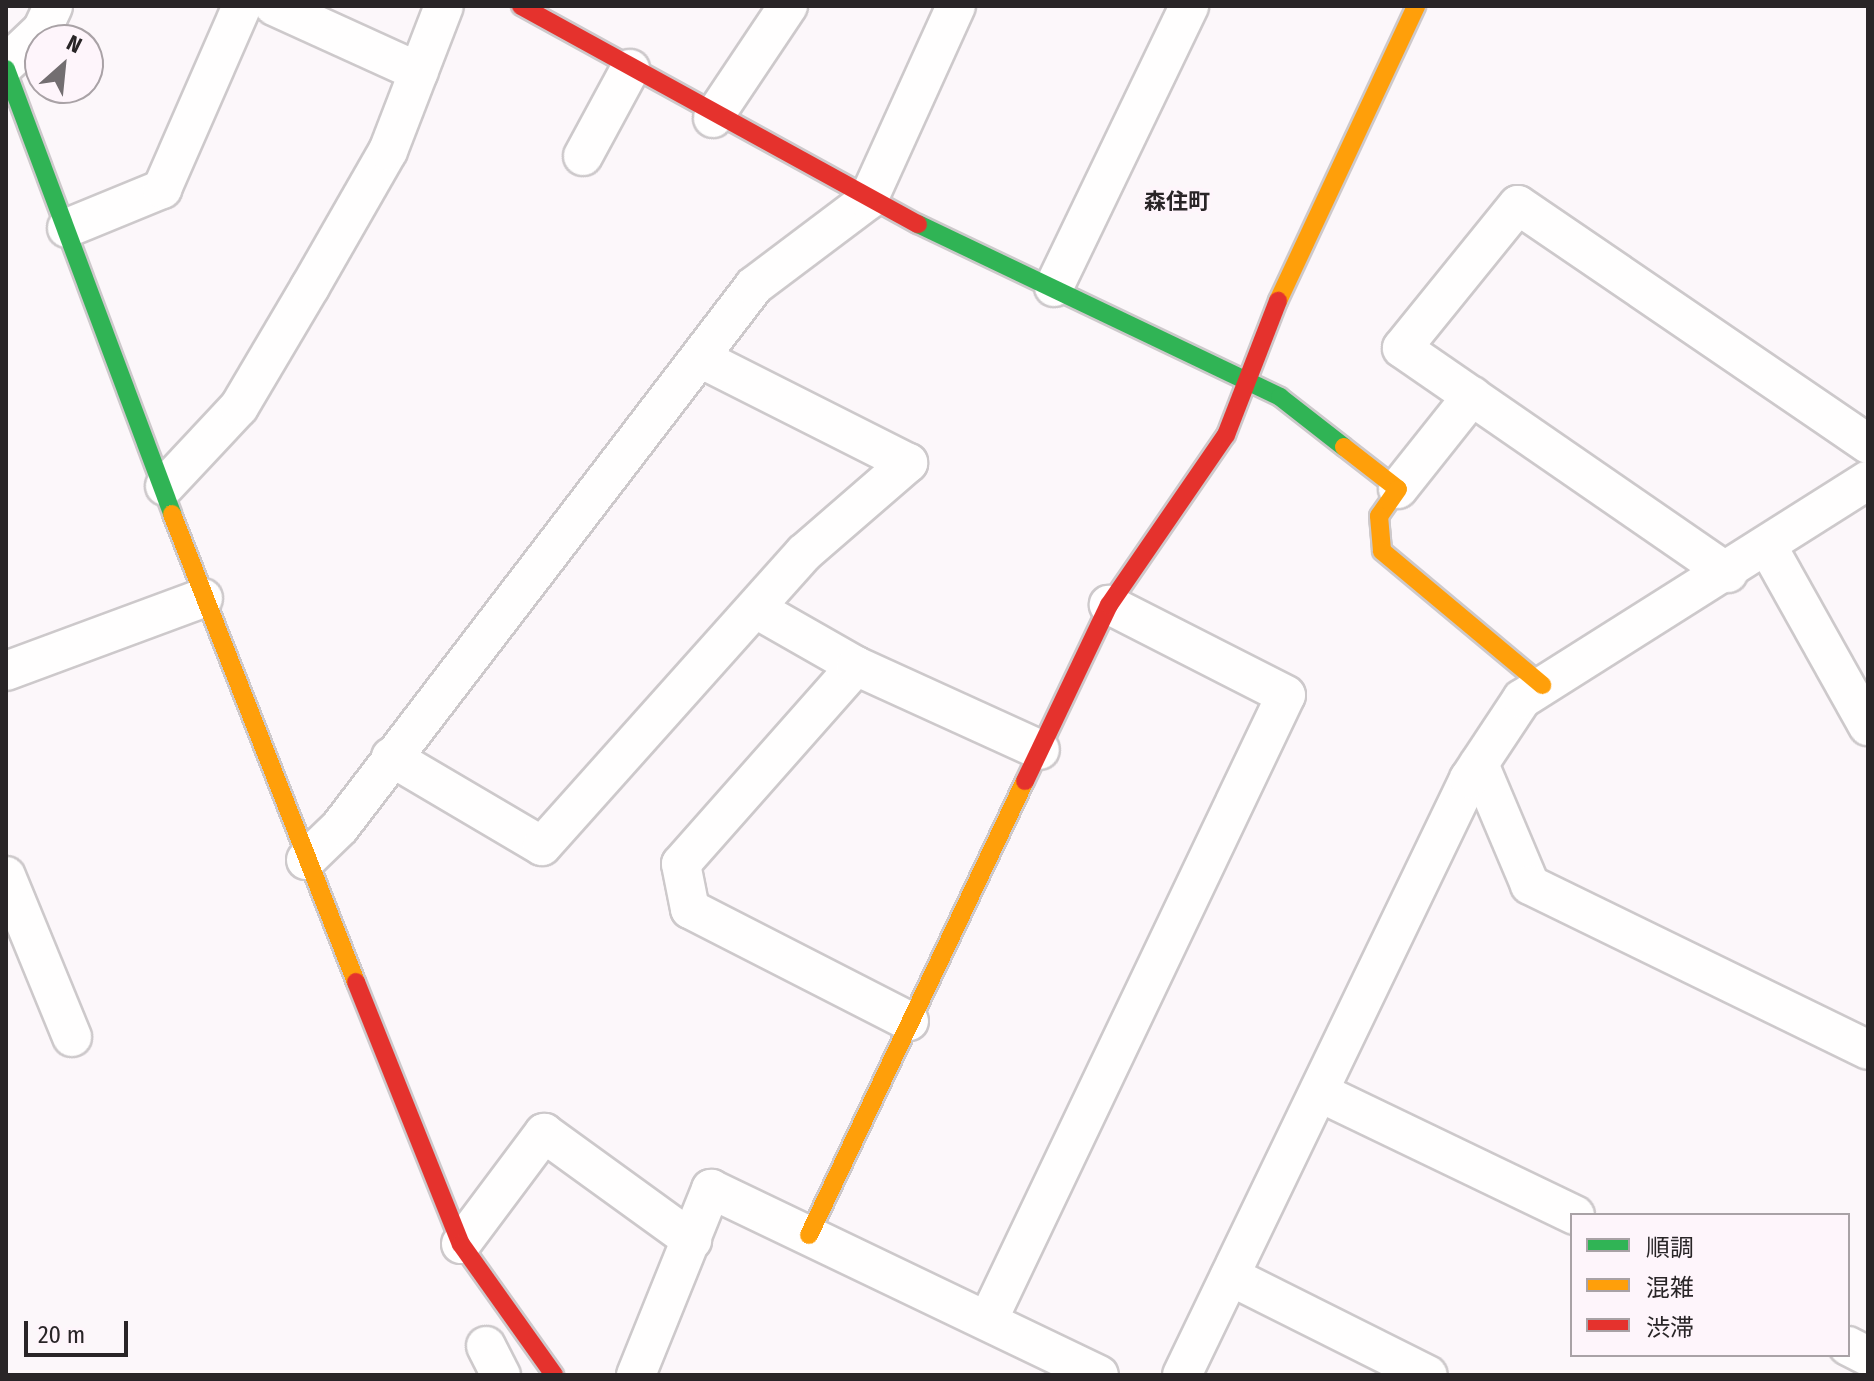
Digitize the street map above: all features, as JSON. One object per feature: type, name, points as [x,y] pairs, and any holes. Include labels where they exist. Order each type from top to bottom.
[{"type":"street","points":[[53,6],[9,85],[165,486],[203,598],[461,1244],[554,1375]]},
{"type":"street","points":[[67,228],[162,189],[242,6]]},
{"type":"street","points":[[274,6],[419,72]]},
{"type":"street","points":[[165,486],[239,407],[388,151],[444,6]]},
{"type":"street","points":[[521,6],[713,118],[868,200],[1280,397],[1398,489]]},
{"type":"street","points":[[713,118],[788,6]]},
{"type":"street","points":[[306,860],[391,757],[754,286],[868,200],[956,6]]},
{"type":"street","points":[[1054,287],[1189,6]]},
{"type":"street","points":[[809,1235],[1109,605],[1226,435],[1246,380],[1416,6]]},
{"type":"street","points":[[583,156],[630,69]]},
{"type":"street","points":[[1728,573],[1402,348],[1518,205],[1868,444]]},
{"type":"street","points":[[391,757],[542,846],[758,610],[804,553],[908,463],[700,358]]},
{"type":"street","points":[[1472,396],[1379,516],[1382,551],[1542,685]]},
{"type":"street","points":[[1182,1375],[1479,764],[1522,699],[1769,549],[1868,480]]},
{"type":"street","points":[[1769,549],[1868,726]]},
{"type":"street","points":[[6,671],[203,598]]},
{"type":"street","points":[[988,1320],[1286,695],[1109,605]]},
{"type":"street","points":[[758,610],[856,666],[1040,750]]},
{"type":"street","points":[[856,666],[681,864],[690,909],[909,1021]]},
{"type":"street","points":[[1479,764],[1530,885],[1868,1050]]},
{"type":"street","points":[[6,876],[72,1037]]},
{"type":"street","points":[[1319,1092],[1571,1213]]},
{"type":"street","points":[[461,1244],[544,1133],[692,1240]]},
{"type":"street","points":[[636,1375],[711,1189],[1099,1375]]},
{"type":"street","points":[[1230,1276],[1428,1375]]},
{"type":"street","points":[[1850,1347],[1868,1356]]},
{"type":"traffic: fast","points":[[6,69],[172,514]]},
{"type":"traffic: fast","points":[[918,224],[1280,397],[1344,447]]},
{"type":"traffic: slow","points":[[1278,301],[1416,6]]},
{"type":"traffic: slow","points":[[1344,447],[1398,489],[1379,516],[1382,551],[1542,685]]},
{"type":"traffic: slow","points":[[172,514],[356,982]]},
{"type":"traffic: slow","points":[[809,1235],[1025,781]]},
{"type":"traffic: jam","points":[[521,6],[918,224]]},
{"type":"traffic: jam","points":[[1025,781],[1109,605],[1226,435],[1278,301]]},
{"type":"traffic: jam","points":[[356,982],[461,1244],[554,1375]]},
{"type":"district","name":"森住町","points":[[1177,202]]}]
